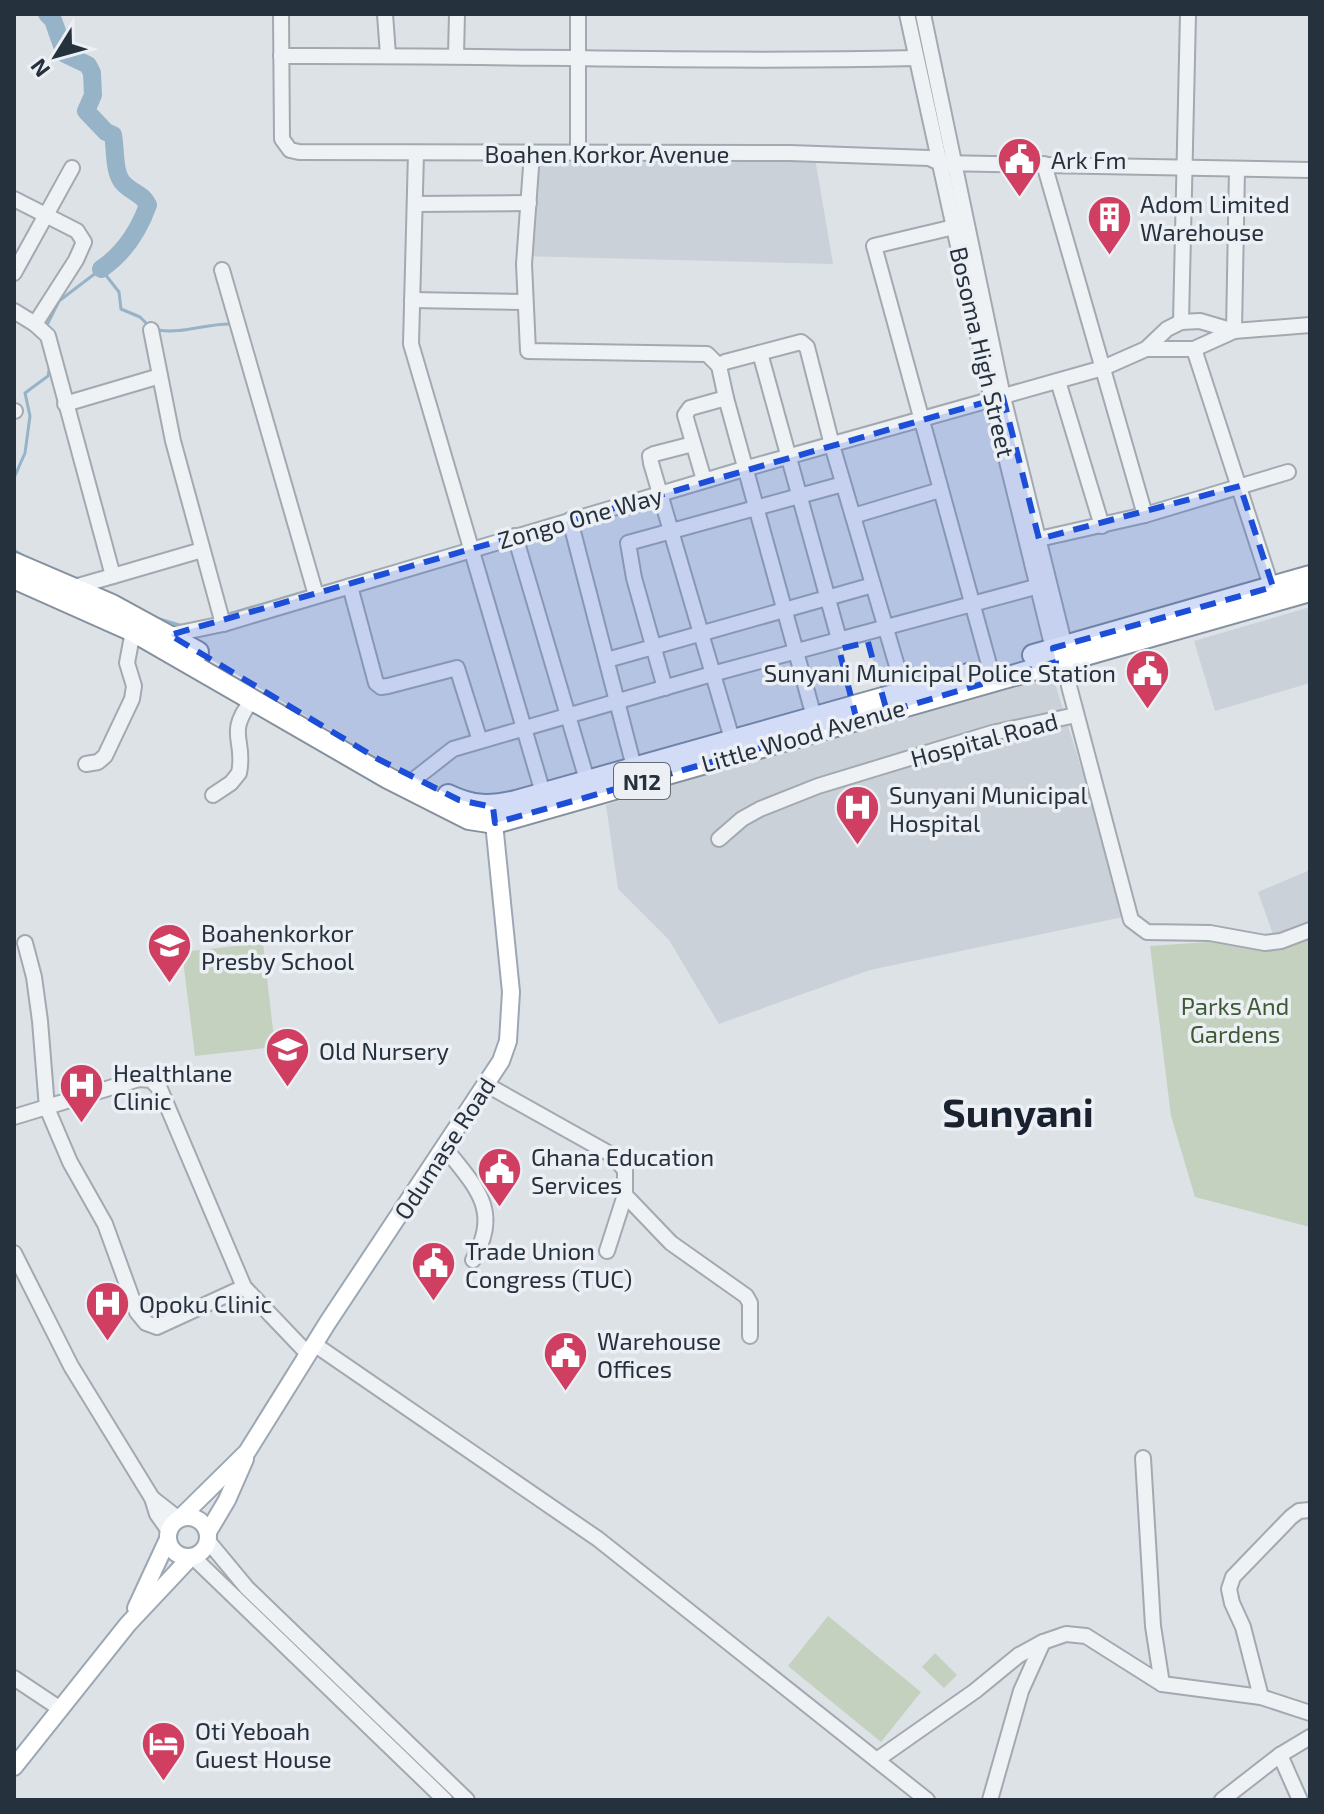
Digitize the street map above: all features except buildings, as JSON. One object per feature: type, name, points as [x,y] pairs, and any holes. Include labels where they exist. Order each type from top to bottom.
[{"type":"highway","name":"Little Wood Avenue","points":[[14,563],[112,605],[170,635],[296,712],[416,778],[494,814],[543,793],[732,739],[814,717],[855,713]]},
{"type":"highway","name":"Little Wood Avenue","points":[[14,578],[133,631],[388,778],[469,819],[1274,594],[1310,576]]},
{"type":"highway","name":"Little Wood Avenue","points":[[1274,594],[1310,591]]},
{"type":"highway","name":"Little Wood Avenue","points":[[885,704],[904,690],[1061,654]]},
{"type":"main road","name":"Odumase Road","points":[[208,1537],[247,1452],[311,1349],[501,1061],[511,1017],[509,958],[494,814]]},
{"type":"main road","name":"Odumase Road","points":[[128,1624],[174,1527],[247,1452]]},
{"type":"main road","points":[[194,1518],[205,1526],[208,1537],[203,1551],[191,1557],[175,1553],[174,1527],[194,1518]]},
{"type":"main road","name":"Odumase Road","points":[[14,1767],[128,1624],[191,1557]]},
{"type":"street","points":[[281,14],[281,56],[456,55],[790,61],[916,58]]},
{"type":"street","points":[[385,14],[388,55]]},
{"type":"street","points":[[456,55],[457,14]]},
{"type":"street","points":[[578,14],[578,153]]},
{"type":"street","name":"Bosoma High Street","points":[[907,14],[1039,586],[1061,654]]},
{"type":"street","name":"Bosoma High Street","points":[[923,14],[954,227],[997,399],[1039,539],[1061,654],[1131,920],[1147,932],[1210,933],[1265,943],[1281,941],[1310,930]]},
{"type":"street","points":[[1181,322],[1188,14]]},
{"type":"street","name":"Boahen Korkor Avenue","points":[[281,56],[282,139],[290,150],[321,153],[790,153],[1187,163],[1237,169],[1310,170]]},
{"type":"street","points":[[416,153],[411,344],[543,793]]},
{"type":"street","points":[[532,153],[524,264],[528,351],[707,354],[715,359],[814,717]]},
{"type":"street","name":"Boahen Korkor Avenue","points":[[942,158],[1044,164],[1310,161]]},
{"type":"street","points":[[1044,164],[1145,515]]},
{"type":"street","points":[[17,263],[48,216],[72,168]]},
{"type":"street","points":[[1234,331],[1237,169]]},
{"type":"street","points":[[14,199],[77,231],[84,242],[41,328]]},
{"type":"street","points":[[415,204],[529,203]]},
{"type":"street","points":[[954,227],[874,246],[990,668]]},
{"type":"street","points":[[222,270],[316,595]]},
{"type":"street","points":[[412,300],[525,302]]},
{"type":"street","points":[[14,311],[41,328],[113,576]]},
{"type":"street","points":[[1146,349],[1156,337],[1181,322],[1200,321],[1234,331]]},
{"type":"street","points":[[1146,349],[1194,349],[1234,331],[1310,325]]},
{"type":"street","points":[[151,330],[173,441],[223,624]]},
{"type":"street","points":[[719,366],[801,342],[807,347],[843,484],[904,690]]},
{"type":"street","name":"Zongo One Way","points":[[170,635],[223,624],[704,480],[1103,368],[1146,349]]},
{"type":"street","points":[[1194,349],[1222,443],[1240,486],[1274,594]]},
{"type":"street","points":[[760,353],[839,639]]},
{"type":"street","points":[[65,404],[160,376]]},
{"type":"street","points":[[1058,381],[1102,526]]},
{"type":"street","points":[[704,480],[686,410],[726,398]]},
{"type":"street","points":[[693,444],[650,456],[732,739]]},
{"type":"street","points":[[1039,539],[1145,515],[1288,472]]},
{"type":"street","points":[[665,688],[634,578],[628,543],[843,484]]},
{"type":"street","points":[[853,516],[940,490]]},
{"type":"street","points":[[570,520],[634,767]]},
{"type":"street","points":[[515,536],[587,780]]},
{"type":"street","points":[[70,588],[202,550]]},
{"type":"street","points":[[607,660],[873,585]]},
{"type":"street","points":[[350,586],[376,683],[381,687],[388,686],[457,668],[480,741]]},
{"type":"street","points":[[416,778],[453,749],[712,674],[1039,586]]},
{"type":"street","points":[[86,764],[98,762],[105,756],[132,699],[134,686],[127,663],[133,631]]},
{"type":"street","points":[[213,795],[231,783],[239,773],[237,725],[239,717],[252,700]]},
{"type":"street","name":"Hospital Road","points":[[719,839],[742,819],[760,809],[818,786],[992,733],[1076,715]]},
{"type":"street","points":[[25,943],[38,1006],[47,1108],[70,1162],[105,1224],[131,1299],[146,1323],[152,1327],[169,1323],[244,1287]]},
{"type":"street","points":[[14,1117],[139,1079],[151,1080],[160,1089],[244,1287],[311,1349],[598,1539],[927,1800]]},
{"type":"street","points":[[487,1085],[612,1155],[625,1170],[625,1195],[607,1251]]},
{"type":"street","points":[[445,1148],[484,1201],[485,1239],[473,1260]]},
{"type":"street","points":[[625,1195],[671,1243],[746,1296],[750,1303],[750,1336]]},
{"type":"street","points":[[14,1253],[71,1366],[152,1498],[157,1514],[174,1527]]},
{"type":"street","points":[[1143,1458],[1153,1626],[1162,1684]]},
{"type":"street","points":[[1261,1697],[1243,1627],[1229,1589],[1233,1577],[1291,1517],[1299,1511],[1310,1510]]},
{"type":"street","points":[[208,1537],[247,1588],[462,1798]]},
{"type":"street","points":[[191,1557],[426,1794],[445,1800]]},
{"type":"street","points":[[878,1759],[975,1691],[1019,1655],[1066,1634],[1086,1636],[1162,1684],[1261,1697],[1310,1713]]},
{"type":"street","points":[[990,1800],[1021,1691],[1043,1642]]},
{"type":"street","points":[[14,1678],[59,1708]]},
{"type":"street","points":[[1222,1800],[1280,1755],[1310,1737]]},
{"type":"street","points":[[1280,1755],[1300,1800]]},
{"type":"street","points":[[426,1794],[440,1774]]},
{"type":"highlighted area","points":[[1003,397],[1039,539],[1240,486],[1273,587],[1053,648],[1056,662],[887,712],[868,642],[839,649],[857,721],[495,823],[493,807],[459,800],[378,759],[170,635]]},
{"type":"shaded area","points":[[533,154],[815,158],[833,264],[520,256]]},
{"type":"shaded area","points":[[1310,607],[1310,683],[1215,711],[1194,641]]},
{"type":"shaded area","name":"Sunyani Municipal Hospital","points":[[1053,677],[1123,917],[870,970],[719,1024],[669,940],[618,889],[606,805],[794,745],[994,690]]},
{"type":"shaded area","points":[[1310,870],[1310,928],[1275,940],[1258,892]]},
{"type":"green space","name":"Parks And Gardens","points":[[1310,931],[1310,1227],[1195,1197],[1171,1116],[1150,946]]},
{"type":"green space","points":[[263,943],[275,1047],[195,1056],[182,952]]},
{"type":"green space","points":[[828,1616],[921,1692],[881,1742],[788,1666]]},
{"type":"green space","points":[[935,1653],[957,1675],[944,1688],[922,1667]]},
{"type":"waterway","points":[[47,14],[53,20],[65,54],[88,65],[92,73],[93,95],[86,111],[106,132],[113,135],[120,179],[148,205],[129,241],[101,269]]},
{"type":"waterway","points":[[46,327],[59,301],[101,269],[119,292],[121,309],[140,317],[148,325]]},
{"type":"waterway","points":[[158,330],[176,331],[229,324]]},
{"type":"waterway","points":[[14,478],[25,453],[30,416],[25,393],[48,376],[50,365]]},
{"type":"waterway","points":[[14,550],[25,557]]},
{"type":"waterway","points":[[321,587],[383,569]]},
{"type":"waterway","points":[[225,615],[310,590]]},
{"type":"waterway","points":[[156,618],[183,626]]},
{"type":"place","name":"Ark Fm","points":[[1020,198]]},
{"type":"place","name":"Adom Limited Warehouse","points":[[1109,256]]},
{"type":"place","name":"Sunyani Municipal Police Station","points":[[1147,711]]},
{"type":"place","name":"Sunyani Municipal Hospital","points":[[858,847]]},
{"type":"place","name":"Boahenkorkor Presby School","points":[[170,985]]},
{"type":"place","name":"Old Nursery","points":[[288,1089]]},
{"type":"place","name":"Healthlane Clinic","points":[[82,1125]]},
{"type":"place","name":"Ghana Education Services","points":[[500,1209]]},
{"type":"place","name":"Trade Union Congress (TUC)","points":[[434,1303]]},
{"type":"place","name":"Opoku Clinic","points":[[108,1342]]},
{"type":"place","name":"Warehouse Offices","points":[[566,1393]]},
{"type":"place","name":"Oti Yeboah Guest House","points":[[164,1783]]},
{"type":"district","name":"Sunyani","points":[[1018,1111]]}]
